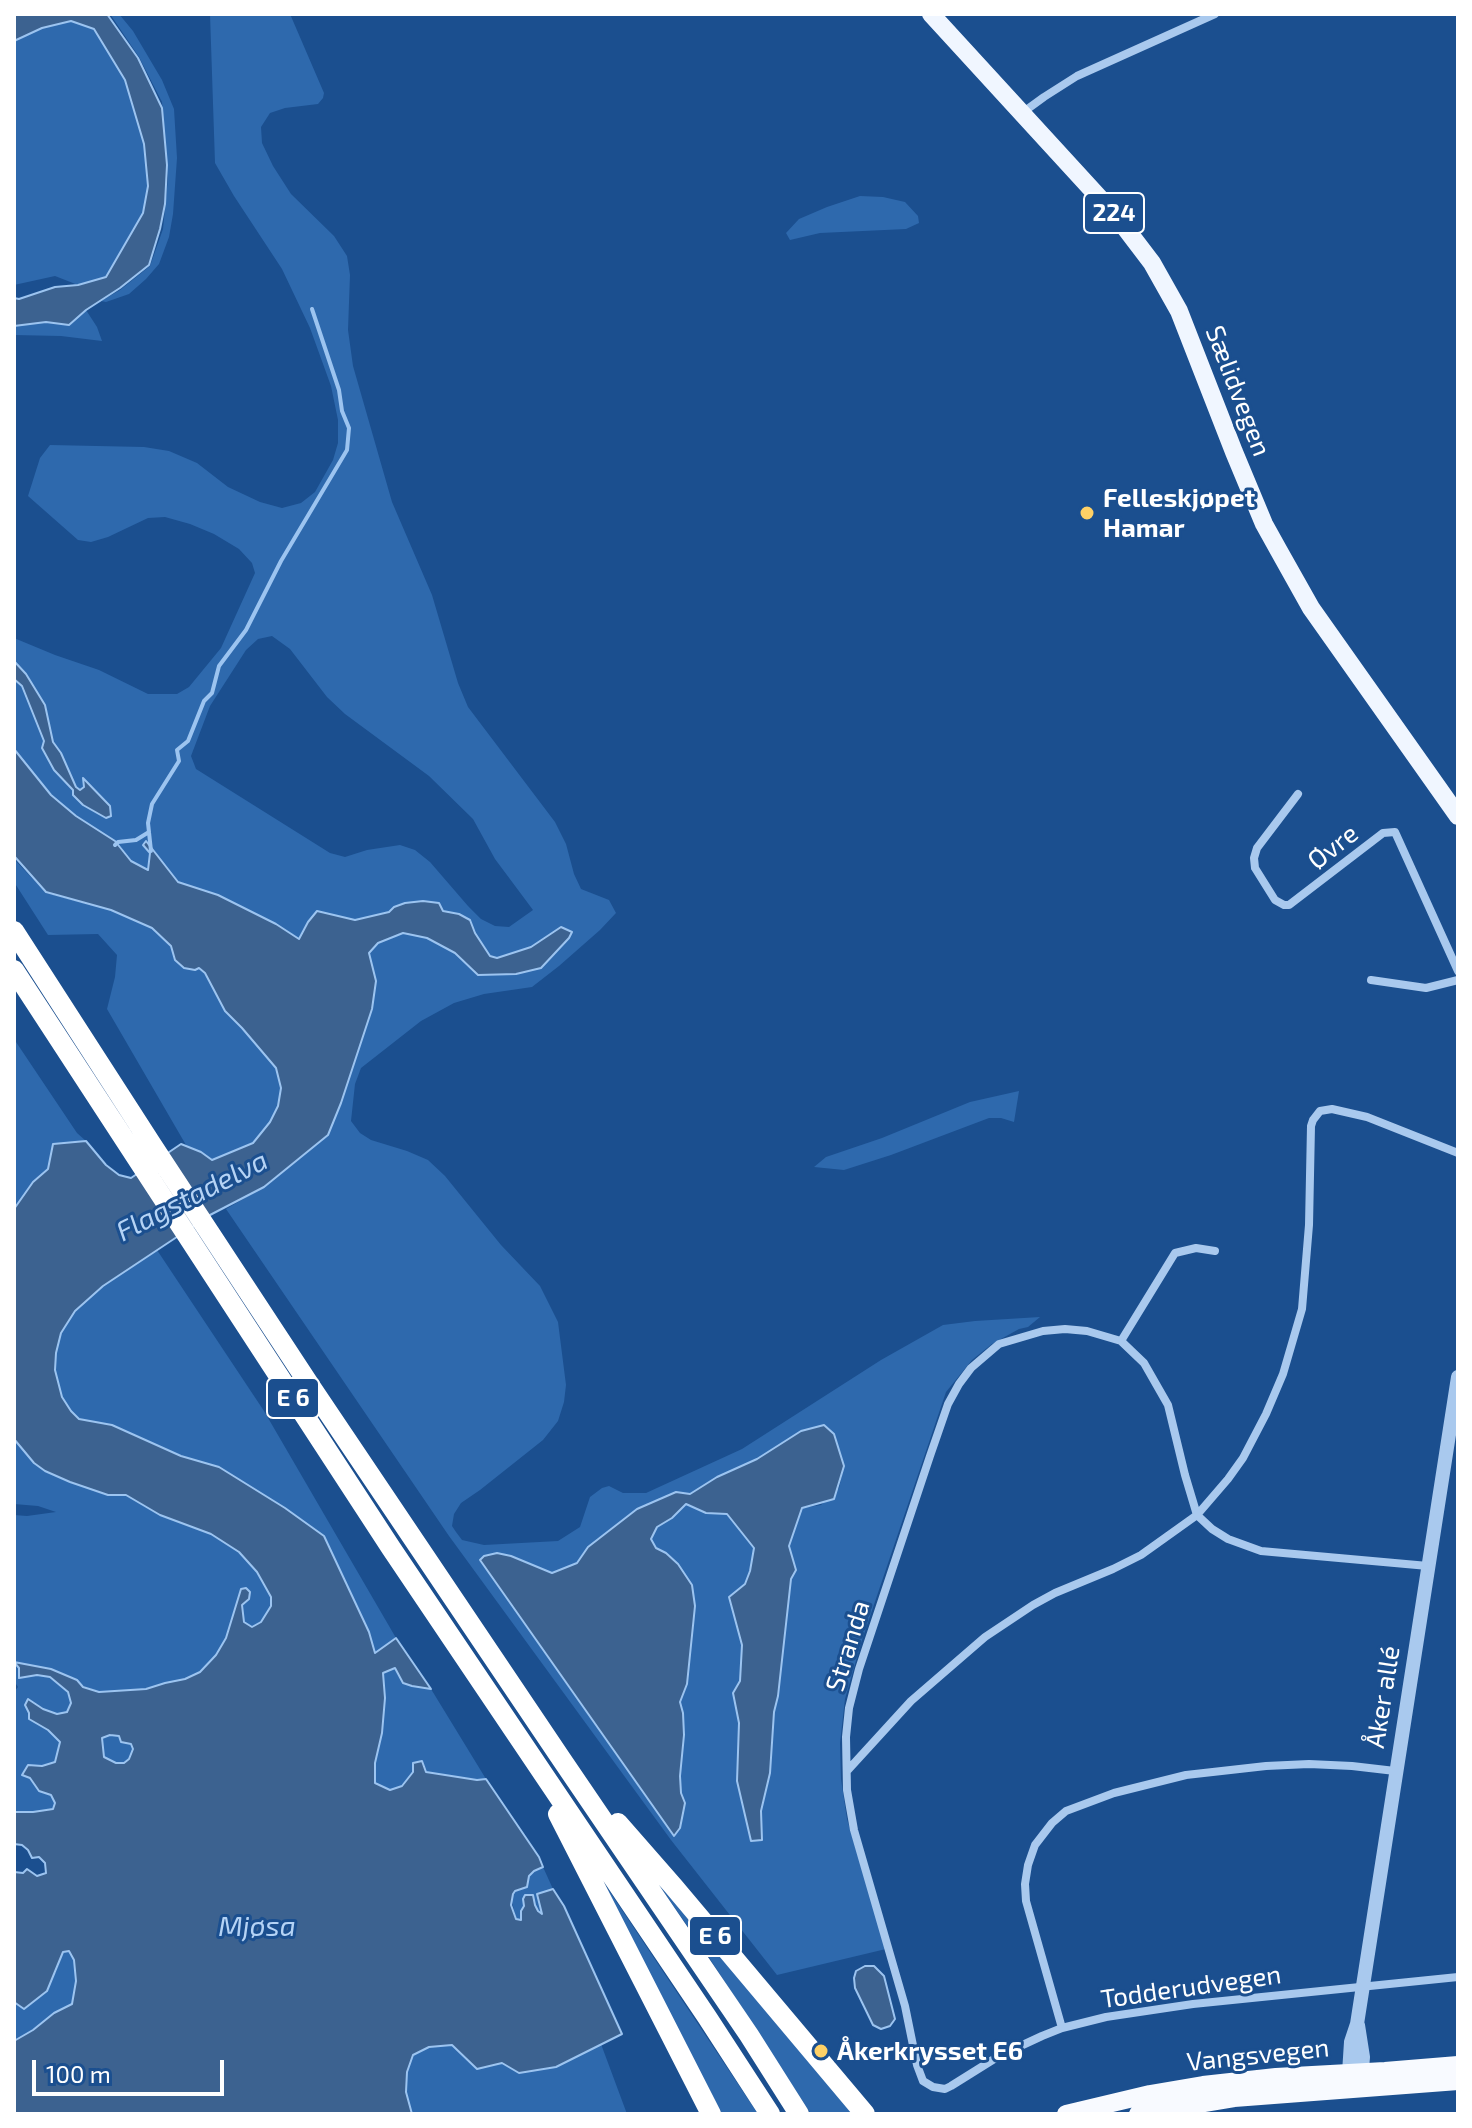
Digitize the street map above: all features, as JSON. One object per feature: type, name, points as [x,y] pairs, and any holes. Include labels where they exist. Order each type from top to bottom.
[{"type":"highway","name":"E 6","points":[[14,931],[143,1151],[194,1248],[770,2114]]},
{"type":"highway","name":"E 6","points":[[14,970],[143,1151],[212,1237],[799,2114]]},
{"type":"highway","name":"E 6","points":[[562,1760],[586,1784],[865,2114]]},
{"type":"highway","name":"E 6","points":[[542,1773],[556,1811],[711,2114]]},
{"type":"highway","name":"Vangsvegen","points":[[1138,2114],[1357,2078],[1458,2065]]},
{"type":"highway","name":"Vangsvegen","points":[[1066,2114],[1203,2085],[1299,2075],[1458,2081]]},
{"type":"main road","name":"Sælidvegen","points":[[931,14],[1117,217],[1152,263],[1179,311],[1264,524],[1311,608],[1458,816]]},
{"type":"street","points":[[1022,113],[1077,76],[1215,14]]},
{"type":"street","name":"Øvre","points":[[1298,794],[1257,848],[1254,858],[1255,868],[1275,900],[1289,905],[1383,833],[1395,832],[1458,971]]},
{"type":"street","points":[[1371,980],[1426,988],[1458,980]]},
{"type":"street","points":[[847,1772],[911,1701],[985,1637],[1044,1599],[1141,1555],[1197,1515],[1243,1458],[1266,1414],[1287,1361],[1302,1309],[1310,1214],[1311,1126],[1320,1111],[1332,1109],[1367,1117],[1458,1153]]},
{"type":"street","points":[[1215,1251],[1196,1248],[1175,1253],[1121,1341],[1144,1363],[1168,1405],[1197,1515],[1228,1539],[1261,1551],[1428,1566]]},
{"type":"street","name":"Stranda","points":[[945,2089],[928,2085],[920,2073],[905,2006],[854,1830],[847,1790],[849,1708],[859,1669],[930,1456],[948,1404],[959,1384],[983,1356],[999,1344],[1020,1336],[1065,1329],[1087,1331],[1121,1341]]},
{"type":"street","name":"Åker allé","points":[[1357,2078],[1362,2042],[1357,2024],[1362,1986],[1458,1377]]},
{"type":"street","points":[[1062,2028],[1026,1901],[1025,1884],[1028,1865],[1041,1834],[1066,1811],[1114,1793],[1186,1775],[1309,1764],[1395,1771]]},
{"type":"street","name":"Todderudvegen","points":[[945,2089],[999,2056],[1062,2028],[1134,2012],[1458,1977]]},
{"type":"shaded area","points":[[110,14],[119,14],[133,31],[162,80],[174,109],[177,158],[173,214],[159,264],[129,294],[106,302],[101,301],[150,266],[163,229],[168,178],[162,102],[139,57]]},
{"type":"shaded area","points":[[210,14],[290,14],[324,93],[323,98],[318,104],[270,113],[261,127],[262,143],[291,194],[334,236],[347,256],[350,275],[348,330],[353,366],[392,502],[432,595],[468,707],[555,822],[581,889],[609,900],[616,913],[532,987],[484,994],[454,1003],[421,1021],[361,1068],[355,1084],[351,1121],[360,1133],[371,1140],[428,1160],[445,1176],[501,1245],[540,1286],[558,1322],[566,1385],[558,1421],[543,1440],[461,1503],[454,1514],[452,1526],[456,1532],[462,1540],[484,1545],[558,1541],[580,1527],[590,1497],[602,1488],[609,1486],[623,1493],[646,1493],[742,1449],[881,1360],[943,1325],[1040,1317],[1028,1327],[992,1344],[972,1360],[946,1392],[845,1699],[840,1743],[847,1819],[886,1949],[777,1975],[671,1840],[449,1536],[226,1209],[264,1187],[328,1135],[372,1009],[376,981],[369,953],[378,943],[403,933],[427,938],[455,953],[478,975],[516,974],[561,927],[531,947],[497,958],[490,956],[470,920],[423,901],[405,903],[389,912],[355,920],[317,911],[300,939],[218,895],[178,882],[146,841],[150,853],[148,870],[131,861],[115,841],[76,816],[51,795],[14,749],[14,638],[99,670],[148,694],[177,694],[189,687],[221,648],[255,573],[252,563],[239,549],[214,534],[165,517],[148,518],[91,542],[78,540],[28,496],[40,458],[50,445],[144,447],[169,451],[197,463],[228,487],[282,508],[301,503],[315,492],[333,460],[338,443],[338,420],[331,386],[310,328],[282,269],[215,163]],"holes":[[[272,636],[290,649],[327,697],[345,714],[429,776],[473,819],[495,859],[533,910],[509,927],[495,926],[481,919],[430,862],[415,850],[400,845],[345,857],[330,853],[196,769],[191,756],[210,706],[246,650],[258,639]],[[801,1431],[838,1448],[844,1466],[839,1488],[821,1505],[802,1508],[789,1546],[796,1570],[791,1579],[774,1712],[770,1773],[761,1811],[762,1840],[737,1781],[739,1723],[733,1693],[740,1681],[742,1645],[729,1597],[745,1584],[754,1548],[727,1514],[706,1513],[686,1504],[657,1527],[651,1539],[656,1548],[678,1564],[692,1585],[695,1606],[680,1702],[684,1735],[680,1776],[685,1803],[680,1828],[511,1556],[552,1573],[577,1563],[588,1547],[599,1539],[757,1459]]]},
{"type":"shaded area","points":[[72,21],[94,29],[125,80],[144,144],[148,186],[143,213],[106,277],[78,285],[55,276],[14,285],[14,41],[42,28]]},
{"type":"shaded area","points":[[860,196],[905,202],[918,216],[919,223],[906,229],[820,233],[790,240],[786,233],[799,219]]},
{"type":"shaded area","points":[[86,310],[102,341],[14,335],[14,326],[46,322],[69,325]]},
{"type":"shaded area","points":[[14,859],[46,893],[111,910],[152,928],[171,946],[175,960],[184,968],[199,968],[205,973],[225,1011],[276,1068],[281,1087],[278,1106],[253,1144],[212,1160],[186,1145],[107,1009],[117,955],[98,934],[48,935],[14,882]]},
{"type":"shaded area","points":[[14,1039],[77,1133],[86,1141],[53,1144],[48,1169],[33,1182],[14,1209]]},
{"type":"shaded area","points":[[1019,1091],[1014,1122],[989,1118],[844,1170],[814,1167],[826,1157],[970,1102]]},
{"type":"shaded area","points":[[157,1250],[264,1411],[396,1638],[375,1654],[369,1632],[324,1536],[219,1467],[181,1456],[112,1425],[79,1419],[62,1397],[55,1370],[56,1353],[61,1333],[75,1311],[103,1286]]},
{"type":"shaded area","points":[[14,1439],[34,1463],[70,1482],[108,1495],[126,1495],[160,1515],[211,1534],[239,1552],[257,1572],[271,1597],[268,1613],[252,1627],[243,1621],[241,1605],[234,1610],[226,1638],[216,1655],[200,1672],[146,1689],[99,1692],[14,1662],[14,1515],[56,1512],[38,1506],[14,1504]]},
{"type":"shaded area","points":[[14,1663],[19,1667],[19,1678],[37,1675],[50,1677],[59,1683],[68,1692],[71,1703],[67,1712],[57,1714],[29,1699],[29,1719],[48,1730],[60,1742],[55,1762],[42,1766],[28,1765],[23,1775],[30,1778],[39,1791],[51,1795],[56,1803],[53,1809],[14,1812],[14,1692],[18,1687],[14,1681]]},
{"type":"shaded area","points":[[395,1668],[412,1686],[431,1689],[486,1779],[426,1772],[422,1761],[402,1786],[390,1790],[375,1783],[385,1698],[383,1673]]},
{"type":"shaded area","points":[[120,1736],[131,1744],[133,1749],[129,1759],[123,1764],[103,1757],[102,1738]]},
{"type":"shaded area","points":[[642,1860],[858,2114],[811,2114]]},
{"type":"shaded area","points":[[543,1867],[553,1889],[540,1894],[543,1914],[538,1911],[533,1899],[524,1907],[521,1921],[516,1919],[511,1897],[515,1891],[527,1887],[529,1876]]},
{"type":"shaded area","points":[[594,1868],[758,2114],[722,2114]]},
{"type":"shaded area","points":[[69,1951],[74,1960],[76,1981],[72,2004],[14,2041],[14,2002],[24,2009],[56,1972],[63,1952]]},
{"type":"shaded area","points":[[601,2044],[627,2114],[412,2114],[406,2092],[407,2072],[413,2055],[429,2047],[452,2045],[477,2069],[502,2063],[556,2067]]},
{"type":"water","points":[[14,14],[107,14],[138,58],[162,108],[167,165],[165,204],[149,265],[69,325],[46,322],[14,326],[14,298],[106,277],[143,213],[148,186],[144,144],[125,80],[94,29],[71,21],[42,28],[14,41]]},
{"type":"water","points":[[14,661],[45,705],[53,742],[76,787],[80,790],[84,787],[83,778],[110,806],[111,816],[106,818],[83,805],[54,770],[42,748],[44,741],[22,686],[14,679]]},
{"type":"water","name":"Mjøsa","points":[[14,749],[51,795],[76,816],[115,841],[131,861],[148,870],[150,853],[143,845],[146,841],[178,882],[218,895],[299,939],[317,911],[355,920],[389,912],[405,903],[423,901],[439,903],[443,911],[470,920],[490,956],[497,958],[531,947],[561,927],[572,932],[541,968],[516,974],[478,975],[455,953],[427,938],[403,933],[378,943],[369,953],[376,981],[372,1009],[328,1135],[264,1187],[210,1215],[103,1286],[75,1311],[61,1333],[55,1370],[62,1397],[79,1419],[112,1425],[181,1456],[219,1467],[324,1536],[369,1632],[375,1653],[396,1638],[431,1689],[403,1683],[395,1668],[383,1673],[385,1698],[375,1783],[390,1790],[402,1786],[413,1772],[413,1763],[422,1761],[426,1772],[486,1779],[543,1867],[529,1876],[527,1887],[513,1894],[511,1905],[516,1919],[521,1920],[525,1895],[533,1895],[535,1905],[542,1914],[537,1894],[553,1889],[564,1906],[622,2034],[556,2067],[519,2073],[502,2063],[477,2069],[452,2045],[429,2047],[413,2055],[407,2072],[406,2092],[412,2114],[14,2114],[14,2041],[72,2004],[76,1981],[74,1960],[69,1951],[63,1952],[47,1991],[24,2009],[14,2002],[14,1872],[23,1873],[27,1869],[37,1876],[46,1873],[45,1863],[39,1857],[32,1858],[22,1845],[14,1844],[14,1812],[53,1809],[55,1803],[51,1795],[39,1791],[30,1778],[22,1775],[28,1765],[42,1766],[55,1762],[60,1742],[48,1730],[29,1719],[25,1705],[28,1699],[57,1714],[67,1712],[71,1703],[68,1692],[50,1677],[37,1675],[19,1678],[19,1668],[14,1662],[51,1669],[77,1680],[83,1687],[99,1692],[146,1689],[200,1672],[226,1638],[241,1589],[246,1588],[250,1592],[249,1599],[242,1605],[244,1622],[252,1627],[261,1622],[271,1606],[271,1597],[257,1572],[239,1552],[211,1534],[160,1515],[126,1495],[108,1495],[45,1471],[14,1439],[14,1209],[33,1182],[48,1169],[53,1144],[86,1141],[106,1165],[119,1175],[131,1178],[181,1144],[212,1160],[253,1143],[270,1122],[278,1106],[281,1088],[276,1068],[225,1011],[205,973],[199,968],[184,968],[175,960],[171,946],[152,928],[111,910],[46,892],[15,857]],"holes":[[[119,1736],[121,1742],[131,1744],[133,1749],[124,1763],[104,1757],[102,1738]]]},
{"type":"water","points":[[824,1425],[834,1434],[844,1466],[834,1499],[802,1508],[789,1546],[796,1570],[791,1579],[774,1712],[770,1773],[761,1811],[762,1840],[751,1841],[737,1781],[739,1723],[733,1693],[740,1681],[742,1645],[729,1597],[745,1584],[754,1548],[727,1514],[706,1513],[686,1504],[657,1527],[651,1539],[656,1548],[678,1564],[692,1585],[695,1606],[687,1684],[680,1702],[684,1735],[680,1776],[685,1803],[680,1828],[674,1836],[480,1560],[497,1553],[552,1573],[577,1563],[588,1547],[637,1509],[676,1492],[690,1494],[717,1477],[757,1459],[801,1431]]},
{"type":"water","points":[[865,1966],[874,1966],[884,1976],[895,2019],[890,2026],[881,2029],[873,2025],[855,1988],[856,1971]]},
{"type":"waterway","points":[[151,851],[148,823],[152,804],[179,761],[177,750],[188,741],[204,701],[212,693],[219,666],[246,630],[281,561],[347,450],[349,428],[312,309]]},
{"type":"waterway","points":[[115,845],[136,840],[149,832]]},
{"type":"place","name":"Felleskjøpet Hamar","points":[[1087,513]]},
{"type":"place","name":"Åkerkrysset E6","points":[[821,2051]]},
{"type":"water label","name":"Flagstadelva","points":[[192,1196]]}]
